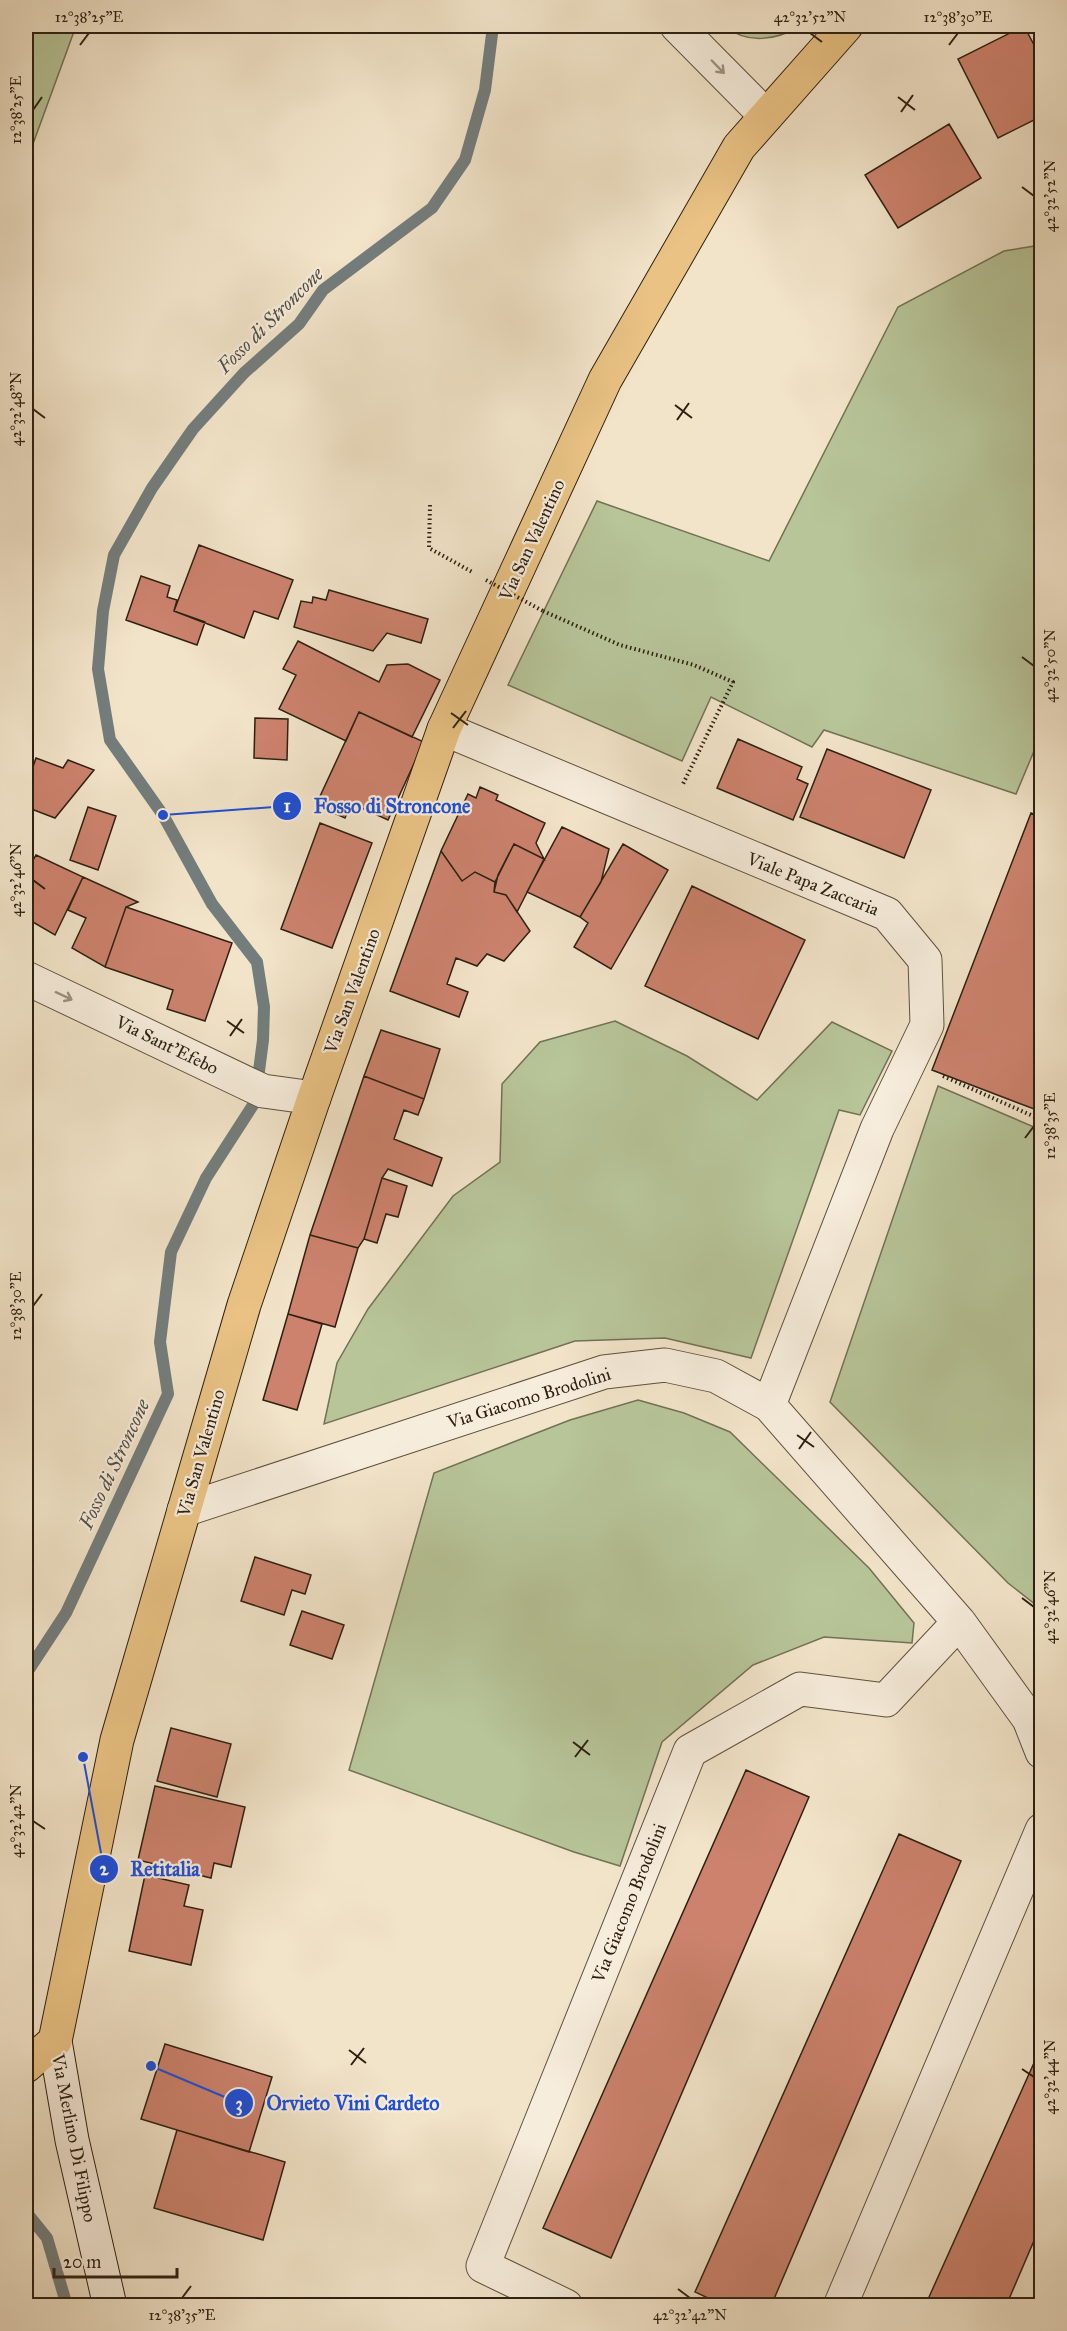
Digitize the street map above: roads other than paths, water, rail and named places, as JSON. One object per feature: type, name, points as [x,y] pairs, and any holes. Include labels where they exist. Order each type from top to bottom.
[{"type":"main road","name":"Via San Valentino","points":[[55,2041],[117,1740],[244,1305],[444,729],[605,380],[739,147],[846,26]]},
{"type":"main road","points":[[26,2066],[55,2041]]},
{"type":"street","points":[[677,26],[766,116]]},
{"type":"street","name":"Viale Papa Zaccaria","points":[[444,729],[887,914],[925,960],[927,1024],[877,1129],[769,1405]]},
{"type":"street","name":"Via Sant'Efebo","points":[[26,978],[263,1091],[314,1098]]},
{"type":"street","name":"Via Giacomo Brodolini","points":[[184,1510],[604,1372],[665,1365],[716,1376],[769,1405],[959,1622],[1029,1719],[1041,1752]]},
{"type":"street","name":"Via Giacomo Brodolini","points":[[566,2306],[483,2266],[690,1751],[800,1689],[886,1700],[959,1622]]},
{"type":"street","points":[[840,2306],[1041,1830]]},
{"type":"street","name":"Via Merlino Di Filippo","points":[[55,2041],[72,2140],[110,2306]]},
{"type":"waterway","name":"Fosso di Stroncone","points":[[26,1674],[66,1613],[168,1394],[160,1342],[171,1252],[206,1178],[255,1102],[263,1040],[264,1007],[257,962],[212,904],[163,815],[110,740],[98,669],[103,611],[114,555],[152,488],[193,429],[244,373],[299,324],[323,290],[432,208],[465,160],[485,90],[493,26]]},
{"type":"waterway","name":"Fosso di Stroncone","points":[[26,2212],[47,2238],[67,2306]]},
{"type":"place","name":"Fosso di Stroncone","points":[[163,815]]},
{"type":"place","name":"Retitalia","points":[[83,1757]]},
{"type":"place","name":"Orvieto Vini Cardeto","points":[[151,2066]]}]
